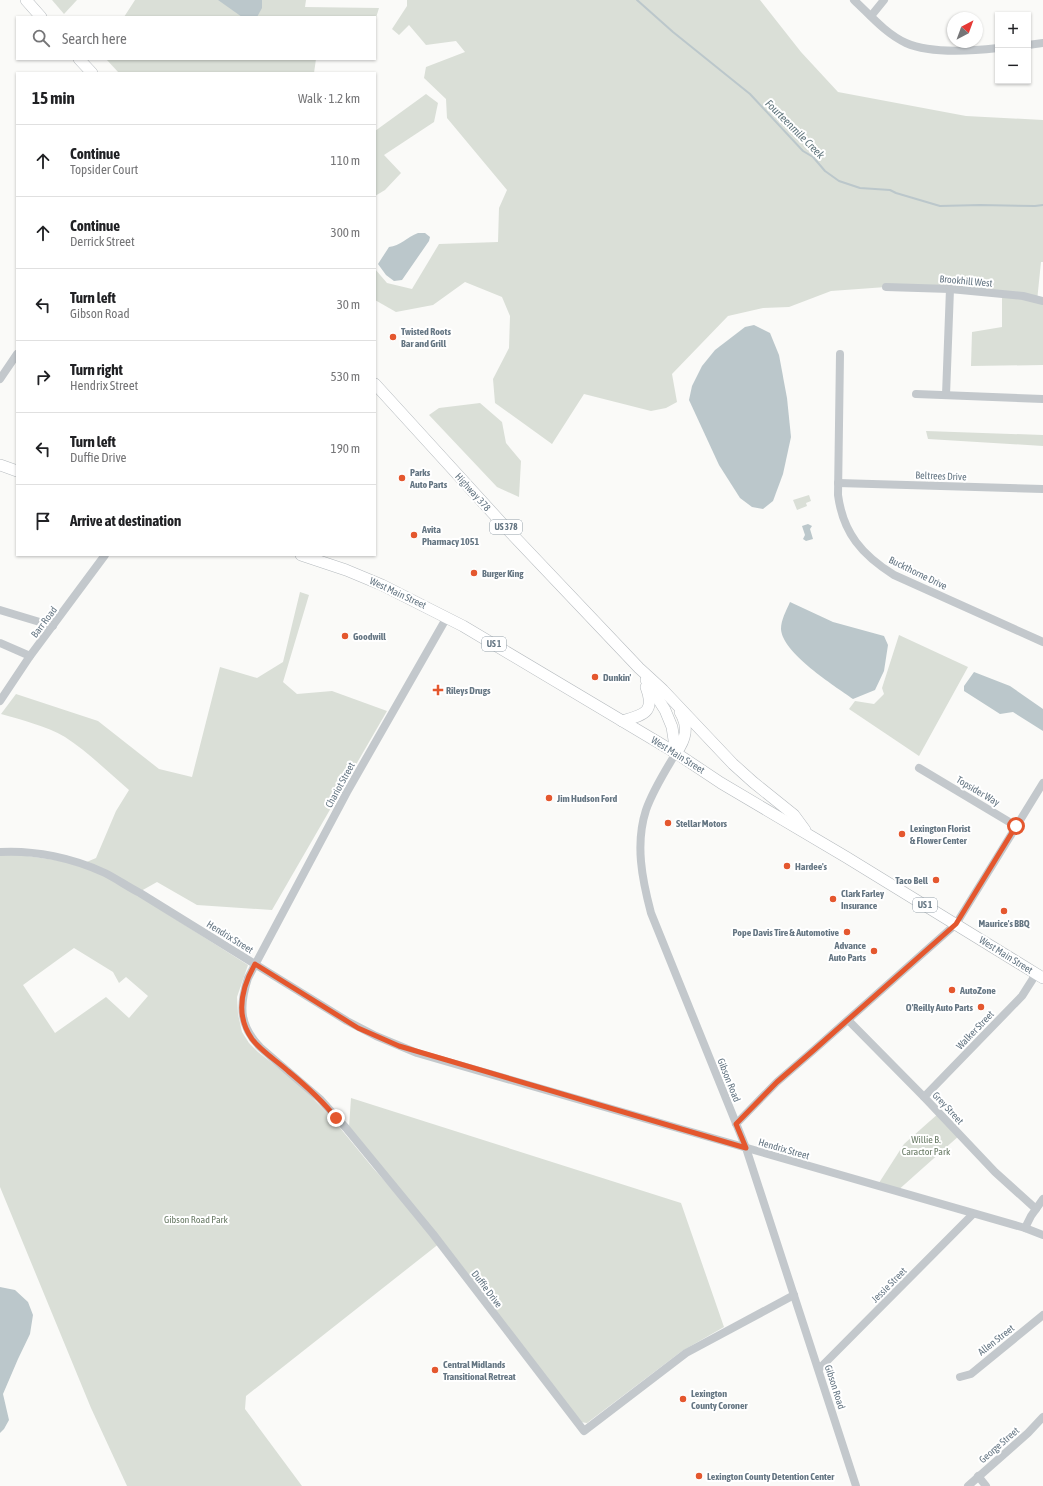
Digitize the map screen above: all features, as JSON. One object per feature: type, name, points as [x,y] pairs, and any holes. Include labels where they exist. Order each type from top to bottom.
[{"type":"main road","points":[[26,0],[40,16]]},
{"type":"main road","points":[[80,60],[91,72]]},
{"type":"main road","name":"Highway 378","points":[[376,385],[509,531],[639,668]]},
{"type":"main road","points":[[0,465],[16,471]]},
{"type":"main road","name":"West Main Street","points":[[304,556],[346,570],[382,585],[479,634],[1040,976]]},
{"type":"main road","points":[[622,721],[640,716],[649,707],[649,694],[639,668]]},
{"type":"main road","name":"US 378","points":[[639,668],[738,768],[794,815],[806,833]]},
{"type":"main road","name":"US 378","points":[[639,668],[665,710],[672,727],[676,753]]},
{"type":"main road","points":[[674,703],[682,716],[686,728],[685,739],[676,753]]},
{"type":"street","points":[[854,0],[893,35],[905,43],[914,46],[949,51],[995,48]]},
{"type":"street","points":[[871,16],[884,0]]},
{"type":"street","points":[[1031,45],[1043,43]]},
{"type":"street","name":"Brookhill West","points":[[886,287],[950,289],[1023,296],[1043,301]]},
{"type":"street","points":[[946,395],[950,289]]},
{"type":"street","name":"Buckthorne Drive","points":[[840,354],[838,483],[840,506],[848,530],[855,542],[864,553],[879,566],[894,574],[1043,642]]},
{"type":"street","points":[[0,379],[16,355]]},
{"type":"street","points":[[916,394],[1043,399]]},
{"type":"street","name":"Beltrees Drive","points":[[838,483],[1043,489]]},
{"type":"street","name":"Barr Road","points":[[0,701],[30,656],[104,556]]},
{"type":"street","points":[[0,610],[53,626]]},
{"type":"street","name":"Chariot Street","points":[[255,964],[347,792],[447,617]]},
{"type":"street","points":[[0,643],[30,656]]},
{"type":"street","name":"Gibson Road","points":[[676,753],[657,785],[646,808],[640,853],[641,870],[651,913],[746,1148],[856,1486]]},
{"type":"street","name":"Topsider Way","points":[[919,768],[1016,826]]},
{"type":"street","points":[[736,1124],[777,1082],[956,924],[1043,783]]},
{"type":"street","name":"Hendrix Street","points":[[0,852],[32,852],[51,855],[76,862],[105,873],[358,1028],[399,1046],[1025,1228],[1043,1235]]},
{"type":"street","name":"Duffie Drive","points":[[255,964],[244,988],[241,1008],[243,1019],[252,1039],[320,1099],[346,1128],[433,1234],[584,1431],[686,1353],[794,1295]]},
{"type":"street","name":"Walker Street","points":[[924,1097],[1040,976]]},
{"type":"street","name":"Grey Street","points":[[848,1020],[995,1172],[1036,1209]]},
{"type":"street","points":[[1025,1228],[1043,1199]]},
{"type":"street","name":"Jessie Street","points":[[818,1369],[973,1214]]},
{"type":"street","name":"Allen Street","points":[[960,1377],[971,1374],[1043,1315]]},
{"type":"street","name":"George Street","points":[[968,1486],[1018,1442],[1043,1417]]},
{"type":"street","points":[[978,1476],[986,1486]]},
{"type":"green space","points":[[52,0],[77,0],[64,14]]},
{"type":"green space","points":[[135,0],[306,0],[305,7],[379,8],[376,18],[376,16],[125,16]]},
{"type":"green space","points":[[407,0],[760,0],[801,52],[838,92],[966,116],[1043,120],[1043,262],[1041,262],[1037,301],[1043,303],[1043,365],[971,366],[972,332],[1002,327],[1002,294],[886,287],[831,291],[789,307],[763,308],[728,316],[672,374],[677,402],[666,408],[651,411],[584,394],[552,444],[495,403],[493,379],[509,348],[510,316],[502,297],[465,282],[433,305],[396,312],[376,301],[376,270],[387,283],[412,289],[439,244],[498,242],[499,208],[507,190],[447,118],[446,99],[424,78],[426,67],[465,52],[456,41],[426,45],[409,25],[399,35],[392,29],[407,6]]},
{"type":"green space","points":[[107,60],[316,60],[314,72],[118,72]]},
{"type":"green space","points":[[426,94],[438,103],[434,122],[384,155],[401,173],[385,190],[376,195],[376,130]]},
{"type":"green space","points":[[480,403],[502,422],[506,443],[521,461],[519,497],[497,487],[429,415],[439,408]]},
{"type":"green space","points":[[926,431],[1043,435],[1043,446],[928,439]]},
{"type":"green space","points":[[809,495],[811,501],[806,503],[807,506],[797,510],[793,500]]},
{"type":"green space","name":"Gibson Road Park","points":[[300,592],[309,595],[283,682],[297,694],[332,691],[387,711],[272,910],[197,905],[157,882],[141,891],[112,879],[248,965],[237,997],[238,1014],[242,1032],[249,1043],[258,1052],[299,1084],[331,1117],[373,1168],[440,1243],[246,1396],[245,1409],[302,1486],[127,1486],[91,1408],[0,1187],[0,852],[82,864],[96,858],[116,811],[129,790],[90,756],[65,737],[42,726],[1,714],[16,694],[98,721],[159,769],[192,777],[220,667],[257,678],[283,662]],"holes":[[[74,948],[113,972],[119,983],[126,977],[148,996],[129,1018],[106,997],[55,1033],[23,985]]]},
{"type":"green space","points":[[899,635],[968,667],[919,756],[849,709],[855,701],[874,704],[884,694],[882,688]]},
{"type":"green space","points":[[351,1098],[681,1203],[724,1327],[682,1351],[587,1423],[580,1422],[349,1127]]},
{"type":"green space","name":"Willie B. Caractor Park","points":[[939,1113],[960,1135],[896,1192],[877,1186],[904,1144]]},
{"type":"shaded area","points":[[218,0],[262,0],[262,8],[258,16],[241,16]]},
{"type":"shaded area","points":[[418,233],[425,233],[430,237],[429,241],[402,280],[394,281],[386,275],[378,264],[389,247],[397,245]]},
{"type":"shaded area","points":[[754,325],[770,333],[779,355],[787,398],[791,437],[783,474],[773,501],[763,509],[752,507],[740,498],[719,465],[689,400],[692,386],[702,366],[715,350],[745,327]]},
{"type":"shaded area","points":[[808,524],[812,526],[810,529],[813,539],[806,541],[803,539],[805,535],[802,526]]},
{"type":"shaded area","points":[[790,602],[833,622],[884,636],[888,645],[884,671],[875,690],[853,699],[799,658],[790,648],[781,629],[783,619]]},
{"type":"shaded area","points":[[974,672],[1010,686],[1043,709],[1043,731],[1013,712],[1000,714],[964,691],[964,686]]},
{"type":"shaded area","points":[[0,1287],[15,1290],[28,1302],[33,1315],[30,1334],[3,1394],[9,1420],[0,1433]]},
{"type":"waterway","name":"Fourteenmile Creek","points":[[637,0],[673,32],[750,94],[803,151],[813,157],[825,171],[839,181],[860,188],[890,190],[940,206],[1043,205]]},
{"type":"place","name":"Twisted Roots Bar and Grill","points":[[393,337]]},
{"type":"place","name":"Parks Auto Parts","points":[[402,478]]},
{"type":"place","name":"Avita Pharmacy 1051","points":[[414,535]]},
{"type":"place","name":"Burger King","points":[[474,573]]},
{"type":"place","name":"Goodwill","points":[[345,636]]},
{"type":"place","name":"Dunkin'","points":[[595,677]]},
{"type":"place","name":"Rileys Drugs","points":[[438,690]]},
{"type":"place","name":"Jim Hudson Ford","points":[[549,798]]},
{"type":"place","name":"Stellar Motors","points":[[668,823]]},
{"type":"place","name":"Lexington Florist & Flower Center","points":[[902,834]]},
{"type":"place","name":"Hardee's","points":[[787,866]]},
{"type":"place","name":"Taco Bell","points":[[936,880]]},
{"type":"place","name":"Clark Farley Insurance","points":[[833,899]]},
{"type":"place","name":"Maurice's BBQ","points":[[1004,911]]},
{"type":"place","name":"Pope Davis Tire & Automotive","points":[[847,932]]},
{"type":"place","name":"Advance Auto Parts","points":[[874,951]]},
{"type":"place","name":"AutoZone","points":[[952,990]]},
{"type":"place","name":"O'Reilly Auto Parts","points":[[981,1007]]},
{"type":"place","name":"Central Midlands Transitional Retreat","points":[[435,1370]]},
{"type":"place","name":"Lexington County Coroner","points":[[683,1399]]},
{"type":"place","name":"Lexington County Detention Center","points":[[699,1476]]},
{"type":"route","points":[[336,1118],[320,1099],[252,1039],[243,1019],[241,1008],[243,993],[255,964],[358,1028],[417,1053],[746,1148],[736,1124],[795,1065],[956,924],[1016,826]]}]
